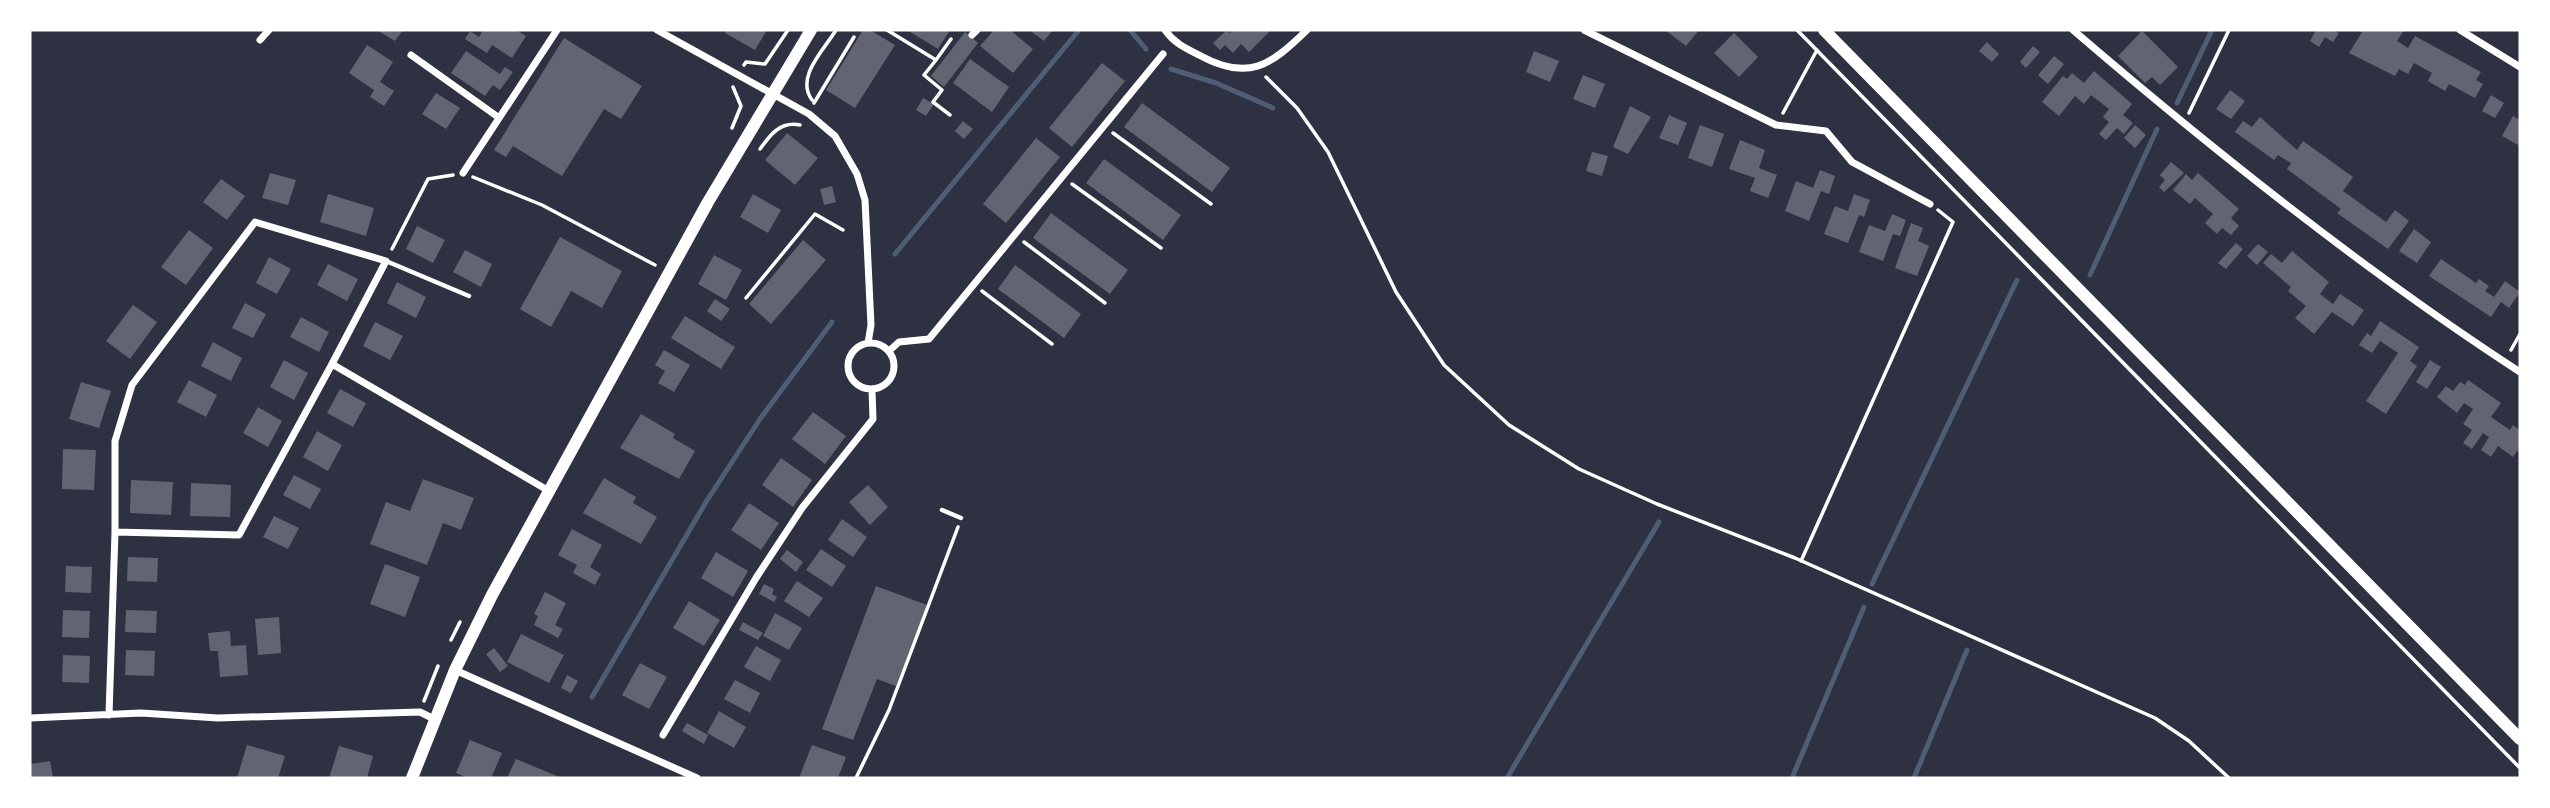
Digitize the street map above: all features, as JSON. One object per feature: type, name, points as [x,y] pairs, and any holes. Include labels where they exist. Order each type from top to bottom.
[{"type":"main road","points":[[412,778],[455,670],[492,595],[708,202],[811,30]]},
{"type":"main road","points":[[1824,30],[2520,739]]},
{"type":"street","points":[[260,40],[269,30]]},
{"type":"street","points":[[463,173],[557,30]]},
{"type":"street","points":[[657,30],[808,114],[835,136],[857,174],[865,200],[871,325],[868,343]]},
{"type":"street","points":[[1165,30],[1173,42],[1216,65],[1238,71],[1257,68],[1277,57],[1307,30]]},
{"type":"street","points":[[1584,30],[1776,125],[1826,131],[1852,162],[1930,204]]},
{"type":"street","points":[[2073,30],[2183,125],[2459,333],[2520,372]]},
{"type":"street","points":[[2460,30],[2520,67]]},
{"type":"street","points":[[889,351],[899,342],[929,339],[1163,54]]},
{"type":"street","points":[[411,55],[498,117]]},
{"type":"street","points":[[109,715],[115,441],[132,385],[255,222],[386,261],[239,536],[115,532]]},
{"type":"street","points":[[868,343],[879,344],[889,351],[894,364],[891,379],[886,385],[872,390],[858,386],[848,368],[851,354],[868,343]]},
{"type":"street","points":[[332,364],[549,491]]},
{"type":"street","points":[[663,735],[756,578],[802,508],[873,419],[872,390]]},
{"type":"street","points":[[455,670],[698,778]]},
{"type":"street","points":[[30,718],[141,713],[218,718],[420,712],[434,719]]},
{"type":"lane","points":[[386,261],[469,296]]},
{"type":"lane","points":[[942,510],[961,518]]},
{"type":"path","points":[[774,54],[788,30]]},
{"type":"path","points":[[808,73],[836,30]]},
{"type":"path","points":[[887,30],[936,60]]},
{"type":"path","points":[[1797,30],[2520,768]]},
{"type":"path","points":[[2183,125],[2229,30]]},
{"type":"path","points":[[814,103],[855,37]]},
{"type":"path","points":[[950,115],[933,102],[942,90],[924,75],[951,39]]},
{"type":"path","points":[[1776,125],[1817,50]]},
{"type":"path","points":[[1257,68],[1297,108],[1328,152],[1396,292],[1444,365],[1509,425],[1579,469],[1657,505],[1801,561],[2155,718],[2189,741],[2228,778]]},
{"type":"path","points":[[1103,126],[1211,204]]},
{"type":"path","points":[[386,261],[428,179],[463,173],[542,205],[671,273]]},
{"type":"path","points":[[1062,177],[1161,248]]},
{"type":"path","points":[[1801,561],[1953,222],[1930,204]]},
{"type":"path","points":[[746,298],[816,214],[844,230]]},
{"type":"path","points":[[1014,235],[1105,303]]},
{"type":"path","points":[[975,285],[1052,344]]},
{"type":"path","points":[[2504,361],[2520,334]]},
{"type":"path","points":[[856,778],[889,710],[961,518]]},
{"type":"building","points":[[377,30],[403,30],[395,41]]},
{"type":"building","points":[[483,30],[516,30],[526,36],[512,58],[492,45],[487,53],[465,39],[470,31],[479,37]]},
{"type":"building","points":[[727,30],[767,30],[755,50],[725,33]]},
{"type":"building","points":[[863,30],[870,30],[895,45],[855,108],[826,90]]},
{"type":"building","points":[[907,30],[950,30],[938,49]]},
{"type":"building","points":[[994,30],[1010,30],[1033,49],[1013,73],[980,46]]},
{"type":"building","points":[[1029,30],[1053,30],[1044,41]]},
{"type":"building","points":[[1227,30],[1230,33],[1234,30],[1270,31],[1249,52],[1241,44],[1233,53],[1225,45],[1220,50],[1213,43]]},
{"type":"building","points":[[1665,30],[1699,30],[1686,46]]},
{"type":"building","points":[[2316,30],[2333,30],[2339,33],[2333,42],[2325,37],[2319,47],[2310,41]]},
{"type":"building","points":[[2357,30],[2404,30],[2397,41],[2408,48],[2415,36],[2481,72],[2476,80],[2483,84],[2475,98],[2449,84],[2445,91],[2428,81],[2432,73],[2414,63],[2408,74],[2399,69],[2395,76],[2349,53],[2362,32]]},
{"type":"building","points":[[2142,31],[2178,67],[2160,85],[2152,77],[2145,83],[2118,56]]},
{"type":"building","points":[[965,32],[978,43],[944,87],[931,76]]},
{"type":"building","points":[[1734,33],[1758,57],[1739,77],[1714,53]]},
{"type":"building","points":[[564,38],[642,86],[621,119],[604,109],[562,176],[513,146],[506,157],[494,150]]},
{"type":"building","points":[[1987,42],[1999,54],[1992,62],[1979,51]]},
{"type":"building","points":[[367,45],[393,62],[380,82],[394,91],[384,106],[370,97],[374,90],[349,73]]},
{"type":"building","points":[[2033,46],[2040,52],[2026,68],[2020,62]]},
{"type":"building","points":[[466,51],[500,74],[505,67],[513,72],[500,90],[493,85],[485,96],[451,73]]},
{"type":"building","points":[[1534,51],[1559,61],[1550,82],[1526,72]]},
{"type":"building","points":[[2054,56],[2064,64],[2048,84],[2038,75]]},
{"type":"building","points":[[970,59],[1009,87],[992,112],[953,83]]},
{"type":"building","points":[[1102,63],[1125,81],[1072,147],[1049,128]]},
{"type":"building","points":[[2094,71],[2132,104],[2123,115],[2133,123],[2124,134],[2117,128],[2106,140],[2099,134],[2109,122],[2103,117],[2109,109],[2091,95],[2084,104],[2075,96],[2059,116],[2042,102],[2063,76],[2067,79],[2072,73],[2084,83]]},
{"type":"building","points":[[1583,75],[1605,84],[1595,108],[1573,99]]},
{"type":"building","points":[[2230,90],[2245,101],[2231,119],[2216,109]]},
{"type":"building","points":[[436,93],[460,108],[446,129],[422,114]]},
{"type":"building","points":[[2491,95],[2504,103],[2495,118],[2482,111]]},
{"type":"building","points":[[923,98],[934,104],[926,116],[916,110]]},
{"type":"building","points":[[1142,103],[1230,168],[1212,192],[1124,127]]},
{"type":"building","points":[[1630,106],[1651,117],[1628,154],[1613,147]]},
{"type":"building","points":[[1669,115],[1687,123],[1678,145],[1659,138]]},
{"type":"building","points":[[2513,116],[2520,120],[2520,146],[2502,136]]},
{"type":"building","points":[[2260,117],[2297,150],[2303,141],[2353,177],[2343,191],[2386,222],[2395,210],[2409,221],[2388,249],[2337,213],[2341,209],[2287,169],[2291,163],[2278,155],[2274,160],[2235,132],[2243,121],[2252,127]]},
{"type":"building","points":[[963,121],[973,129],[964,139],[955,131]]},
{"type":"building","points":[[1700,125],[1724,134],[1712,167],[1688,158]]},
{"type":"building","points":[[2135,125],[2146,135],[2135,148],[2124,138]]},
{"type":"building","points":[[787,133],[818,158],[795,185],[765,160]]},
{"type":"building","points":[[1036,138],[1060,157],[1006,223],[983,204]]},
{"type":"building","points":[[1740,140],[1765,150],[1759,168],[1777,175],[1768,198],[1750,191],[1755,178],[1729,169]]},
{"type":"building","points":[[1592,152],[1608,156],[1602,176],[1586,171]]},
{"type":"building","points":[[1104,159],[1181,215],[1163,240],[1086,183]]},
{"type":"building","points":[[2171,162],[2184,173],[2164,192],[2159,187],[2165,180],[2160,175]]},
{"type":"building","points":[[1820,170],[1835,176],[1829,194],[1821,191],[1809,221],[1785,211],[1796,181],[1813,188]]},
{"type":"building","points":[[270,173],[296,180],[288,205],[262,198]]},
{"type":"building","points":[[2198,173],[2239,209],[2231,218],[2239,226],[2231,235],[2222,228],[2217,234],[2205,223],[2213,214],[2195,198],[2190,204],[2173,190],[2186,174],[2192,180]]},
{"type":"building","points":[[221,179],[245,196],[227,220],[203,202]]},
{"type":"building","points":[[832,186],[836,202],[824,205],[820,189]]},
{"type":"building","points":[[328,194],[374,208],[366,236],[320,222]]},
{"type":"building","points":[[753,194],[781,210],[768,233],[740,217]]},
{"type":"building","points":[[1854,194],[1870,200],[1864,217],[1859,215],[1848,243],[1824,234],[1835,206],[1848,211]]},
{"type":"building","points":[[1051,213],[1128,270],[1110,294],[1033,238]]},
{"type":"building","points":[[1892,214],[1906,220],[1900,236],[1893,234],[1883,261],[1859,252],[1869,225],[1885,231]]},
{"type":"building","points":[[1911,223],[1923,228],[1918,241],[1929,246],[1917,276],[1895,268]]},
{"type":"building","points":[[417,226],[445,240],[433,263],[406,249]]},
{"type":"building","points":[[2414,229],[2431,242],[2417,263],[2399,251]]},
{"type":"building","points":[[189,230],[213,248],[186,285],[161,267]]},
{"type":"building","points":[[560,237],[622,271],[602,308],[571,291],[551,327],[520,309]]},
{"type":"building","points":[[803,240],[826,260],[771,324],[749,304]]},
{"type":"building","points":[[2236,243],[2243,249],[2226,269],[2218,263]]},
{"type":"building","points":[[2258,244],[2268,252],[2257,265],[2247,256]]},
{"type":"building","points":[[465,250],[492,264],[481,287],[453,272]]},
{"type":"building","points":[[2292,251],[2329,282],[2320,294],[2333,304],[2340,294],[2364,310],[2353,326],[2332,312],[2314,334],[2295,318],[2306,306],[2288,291],[2291,287],[2263,263],[2271,254],[2282,263]]},
{"type":"building","points":[[714,255],[742,270],[726,300],[698,284]]},
{"type":"building","points":[[269,257],[291,269],[277,294],[256,283]]},
{"type":"building","points":[[2441,259],[2476,283],[2479,279],[2489,286],[2485,291],[2494,297],[2505,281],[2520,292],[2509,308],[2501,302],[2491,317],[2429,276]]},
{"type":"building","points":[[328,264],[358,279],[347,301],[317,285]]},
{"type":"building","points":[[1015,265],[1081,314],[1064,338],[998,289]]},
{"type":"building","points":[[397,282],[426,297],[416,318],[387,303]]},
{"type":"building","points":[[715,299],[730,309],[721,321],[707,311]]},
{"type":"building","points":[[245,303],[266,314],[253,338],[232,328]]},
{"type":"building","points":[[133,305],[157,322],[130,359],[106,341]]},
{"type":"building","points":[[685,316],[735,347],[721,369],[671,338]]},
{"type":"building","points":[[301,317],[329,332],[319,352],[290,337]]},
{"type":"building","points":[[2380,321],[2419,347],[2410,361],[2417,366],[2386,414],[2366,401],[2398,353],[2380,341],[2372,353],[2359,345],[2367,333],[2371,336]]},
{"type":"building","points":[[375,322],[403,336],[390,360],[363,346]]},
{"type":"building","points":[[213,342],[242,358],[231,381],[201,366]]},
{"type":"building","points":[[664,350],[690,365],[674,392],[658,383],[665,371],[655,365]]},
{"type":"building","points":[[284,360],[308,373],[294,400],[270,387]]},
{"type":"building","points":[[2430,360],[2441,367],[2427,389],[2416,382]]},
{"type":"building","points":[[189,380],[217,395],[206,417],[177,402]]},
{"type":"building","points":[[2468,380],[2501,403],[2491,417],[2510,430],[2513,425],[2520,430],[2520,453],[2517,451],[2513,457],[2498,446],[2491,457],[2481,450],[2489,437],[2483,433],[2472,449],[2463,443],[2472,430],[2463,424],[2473,409],[2464,403],[2457,413],[2437,397],[2446,386],[2453,391],[2460,382],[2465,385]]},
{"type":"building","points":[[81,382],[111,391],[99,428],[69,419]]},
{"type":"building","points":[[340,389],[366,403],[353,427],[327,413]]},
{"type":"building","points":[[258,407],[282,421],[268,447],[243,433]]},
{"type":"building","points":[[813,412],[846,436],[825,464],[792,439]]},
{"type":"building","points":[[641,414],[675,434],[673,438],[695,451],[679,479],[620,448]]},
{"type":"building","points":[[317,431],[342,445],[328,471],[303,457]]},
{"type":"building","points":[[63,449],[96,450],[94,490],[62,489]]},
{"type":"building","points":[[781,458],[812,480],[793,507],[762,485]]},
{"type":"building","points":[[294,475],[321,489],[310,509],[283,495]]},
{"type":"building","points":[[604,478],[636,497],[633,503],[657,517],[641,544],[583,513]]},
{"type":"building","points":[[423,479],[474,498],[461,530],[443,523],[427,565],[370,544],[386,502],[410,511]]},
{"type":"building","points":[[131,480],[173,482],[171,515],[130,513]]},
{"type":"building","points":[[191,483],[231,485],[230,517],[190,516]]},
{"type":"building","points":[[868,485],[888,507],[870,525],[849,502]]},
{"type":"building","points":[[749,503],[779,523],[761,550],[731,530]]},
{"type":"building","points":[[274,516],[299,528],[288,549],[263,537]]},
{"type":"building","points":[[842,519],[867,537],[853,557],[828,540]]},
{"type":"building","points":[[572,529],[602,545],[590,567],[601,574],[595,585],[573,573],[577,565],[558,555]]},
{"type":"building","points":[[821,549],[846,566],[832,587],[806,570]]},
{"type":"building","points":[[787,550],[803,562],[796,572],[780,559]]},
{"type":"building","points":[[716,552],[748,571],[733,597],[701,578]]},
{"type":"building","points":[[128,557],[158,558],[157,582],[127,581]]},
{"type":"building","points":[[385,564],[420,577],[405,617],[370,604]]},
{"type":"building","points":[[66,566],[92,567],[91,593],[65,592]]},
{"type":"building","points":[[797,581],[823,598],[809,617],[784,601]]},
{"type":"building","points":[[764,584],[774,589],[772,594],[777,597],[774,602],[759,594]]},
{"type":"building","points":[[876,586],[927,605],[896,686],[877,679],[853,740],[822,729]]},
{"type":"building","points":[[545,592],[566,603],[555,625],[563,629],[558,638],[534,625],[538,616],[534,614]]},
{"type":"building","points":[[689,601],[720,620],[704,646],[673,628]]},
{"type":"building","points":[[63,610],[90,611],[89,638],[62,637]]},
{"type":"building","points":[[126,610],[157,611],[156,633],[125,632]]},
{"type":"building","points":[[775,613],[802,628],[789,650],[763,636]]},
{"type":"building","points":[[279,617],[281,653],[258,655],[255,619]]},
{"type":"building","points":[[743,622],[763,633],[758,640],[739,630]]},
{"type":"building","points":[[230,631],[231,646],[246,645],[248,675],[220,677],[218,651],[210,651],[208,633]]},
{"type":"building","points":[[521,634],[564,655],[549,683],[507,662]]},
{"type":"building","points":[[756,646],[781,660],[770,681],[744,667]]},
{"type":"building","points":[[494,648],[508,666],[500,672],[486,654]]},
{"type":"building","points":[[126,650],[155,651],[154,676],[125,675]]},
{"type":"building","points":[[63,655],[90,656],[89,683],[62,682]]},
{"type":"building","points":[[640,663],[667,677],[649,709],[622,695]]},
{"type":"building","points":[[567,675],[578,681],[571,693],[561,688]]},
{"type":"building","points":[[735,680],[760,693],[750,713],[724,699]]},
{"type":"building","points":[[719,711],[746,727],[734,748],[707,733]]},
{"type":"building","points":[[687,723],[708,735],[704,744],[682,731]]},
{"type":"building","points":[[470,740],[502,753],[491,778],[468,778],[456,773]]},
{"type":"building","points":[[247,745],[285,756],[278,778],[237,778]]},
{"type":"building","points":[[812,745],[846,757],[838,778],[799,778]]},
{"type":"building","points":[[339,746],[373,756],[367,778],[329,778]]},
{"type":"building","points":[[516,759],[562,778],[507,778]]},
{"type":"building","points":[[50,761],[53,778],[30,778],[30,764]]},
{"type":"waterway","points":[[895,254],[1079,30]]},
{"type":"waterway","points":[[1130,30],[1146,49]]},
{"type":"waterway","points":[[2177,103],[2212,30]]},
{"type":"waterway","points":[[1171,69],[1216,83],[1273,108]]},
{"type":"waterway","points":[[2090,275],[2157,129]]},
{"type":"waterway","points":[[1872,584],[2017,280]]},
{"type":"waterway","points":[[592,697],[706,502],[760,419],[832,322]]},
{"type":"waterway","points":[[1507,778],[1659,522]]},
{"type":"waterway","points":[[1792,778],[1864,607]]},
{"type":"waterway","points":[[1914,778],[1967,650]]}]
